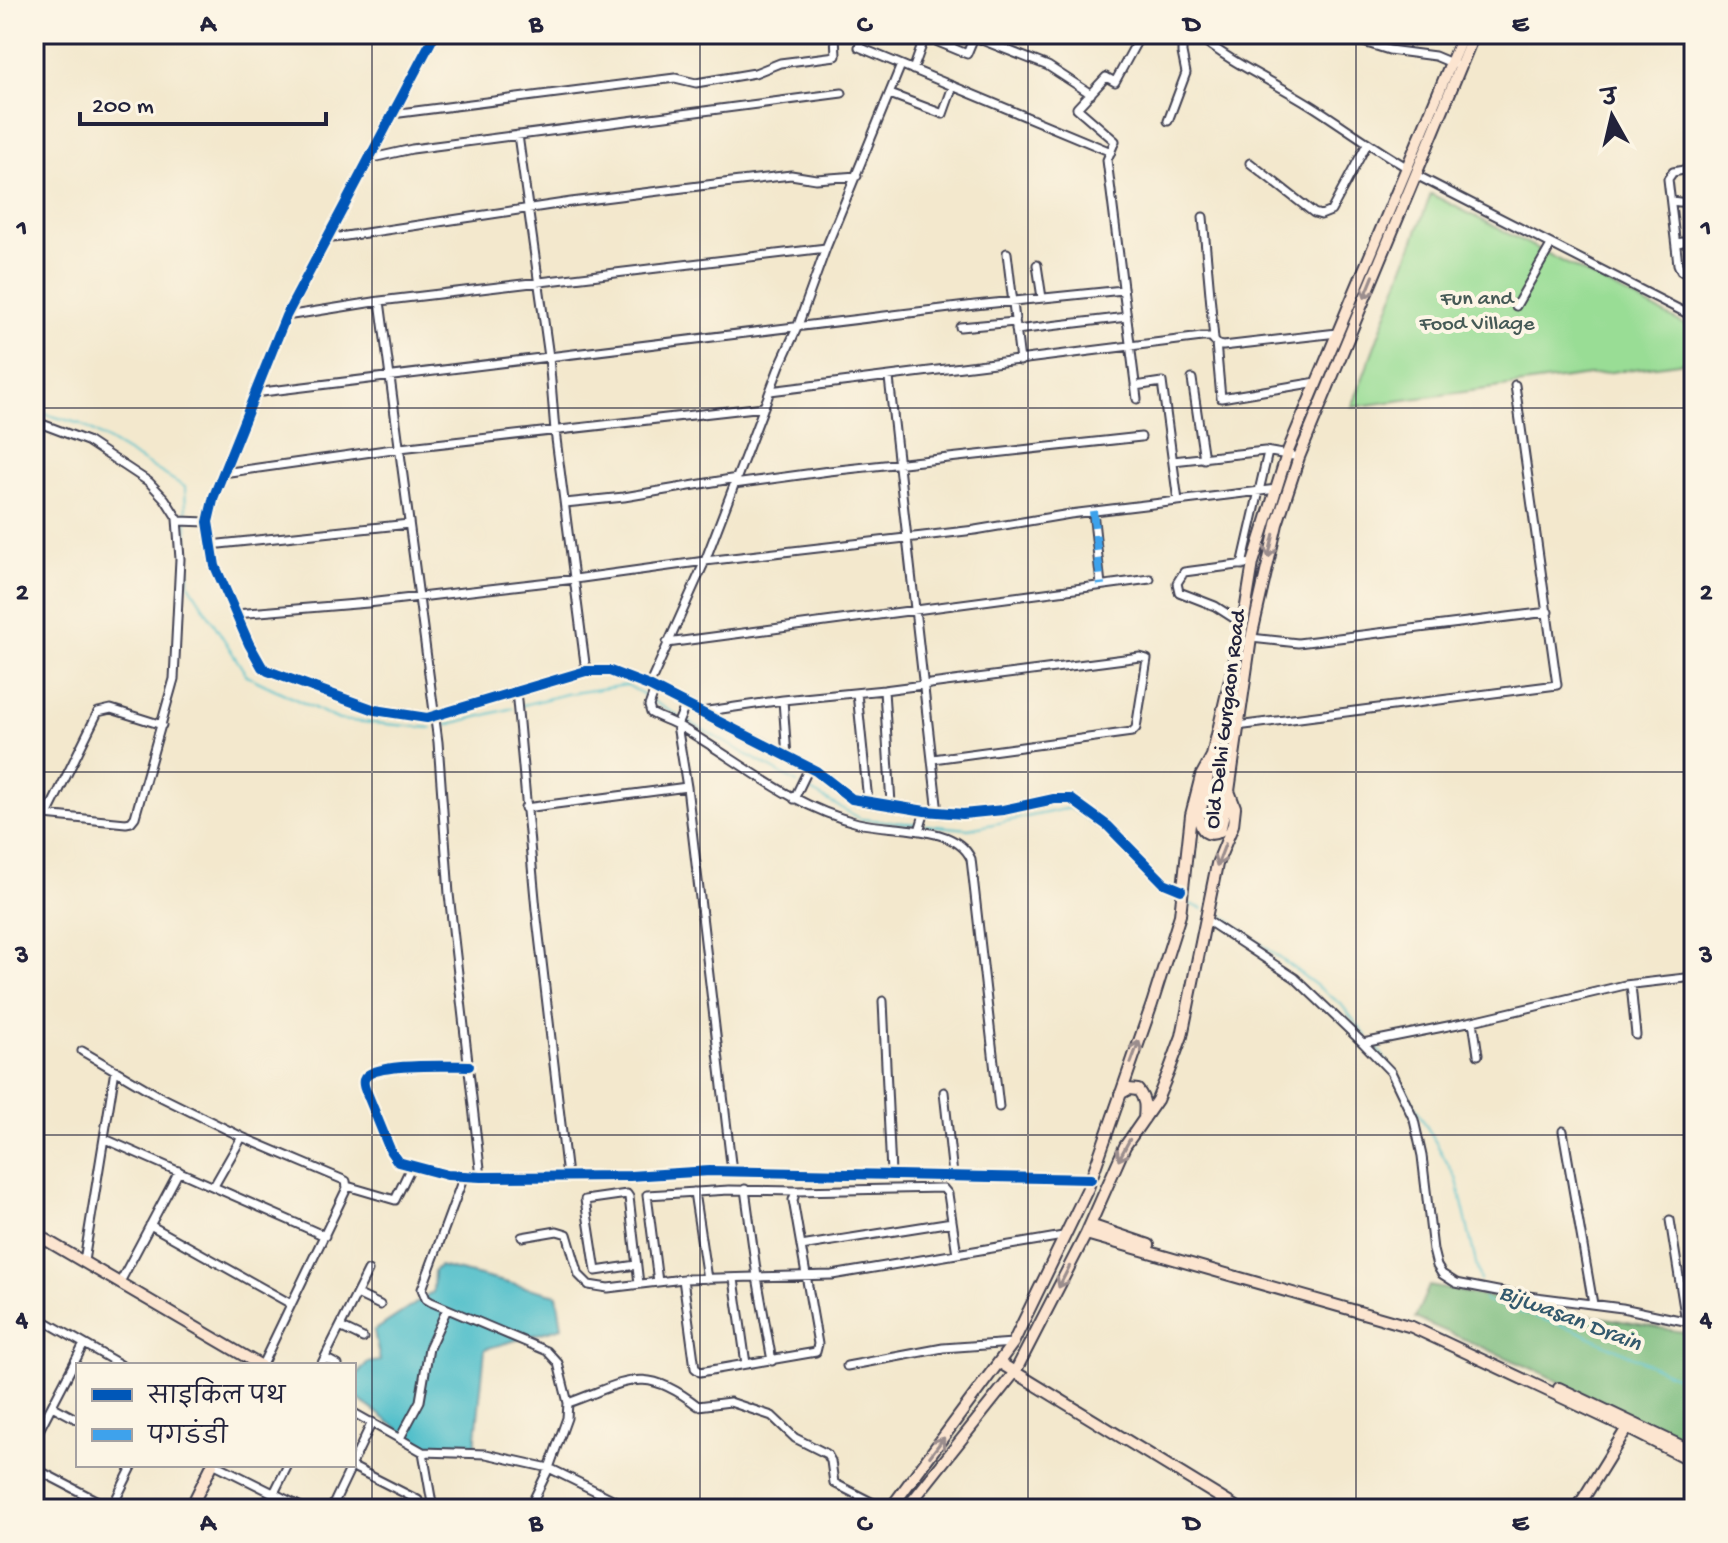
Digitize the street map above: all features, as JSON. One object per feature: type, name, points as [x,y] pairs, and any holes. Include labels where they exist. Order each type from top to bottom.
[{"type":"main road","points":[[435,34],[286,316],[206,522],[215,566],[257,659],[268,671],[385,713],[435,721],[516,690],[586,671],[610,671],[684,707],[701,712],[808,770],[845,796],[891,804],[924,814],[977,814],[1054,799],[1071,799],[1108,826],[1181,896]]},
{"type":"main road","name":"Old Delhi Gurgaon Road","points":[[906,1509],[1015,1372],[1088,1229],[1125,1146],[1157,1100],[1182,1036],[1217,864],[1233,825],[1235,807],[1229,791],[1237,726],[1251,638],[1277,524],[1299,457],[1455,65],[1463,34]]},
{"type":"main road","name":"Old Delhi Gurgaon Road","points":[[1455,65],[1474,34]]},
{"type":"main road","name":"Old Delhi Gurgaon Road","points":[[888,1509],[1013,1343],[1091,1179],[1157,991],[1180,915],[1191,815],[1201,776],[1212,756],[1243,624],[1248,564],[1287,454],[1337,333],[1412,171]]},
{"type":"main road","points":[[1212,756],[1199,819],[1200,827],[1206,833],[1220,831],[1229,791]]},
{"type":"main road","points":[[1120,1094],[1129,1089],[1138,1090],[1145,1105],[1143,1120]]},
{"type":"main road","points":[[1088,1229],[1403,1317],[1629,1425],[1694,1452]]},
{"type":"main road","points":[[34,1233],[257,1363]]},
{"type":"main road","points":[[1000,1363],[1239,1509]]},
{"type":"main road","points":[[1629,1425],[1694,1462]]},
{"type":"main road","points":[[1577,1509],[1629,1425]]},
{"type":"main road","points":[[190,1509],[214,1467]]},
{"type":"street","points":[[392,114],[675,78],[696,83],[755,73],[780,63],[836,56],[835,34]]},
{"type":"street","points":[[862,34],[859,47],[1111,152]]},
{"type":"street","points":[[1137,399],[1107,160],[1115,143],[1077,108],[1106,77],[1115,82],[1141,34]]},
{"type":"street","points":[[1168,121],[1186,73],[1182,34]]},
{"type":"street","points":[[1196,34],[1237,64],[1312,106],[1412,171],[1694,317]]},
{"type":"street","points":[[1338,34],[1389,50],[1426,54],[1455,65]]},
{"type":"street","points":[[913,70],[926,35],[967,54],[974,37],[1048,66],[1091,94]]},
{"type":"street","points":[[901,65],[826,248],[705,561],[667,643],[649,706],[651,713],[678,723],[795,796],[855,822],[920,829],[964,847],[971,859],[999,1107]]},
{"type":"street","points":[[890,94],[943,114],[953,86]]},
{"type":"street","points":[[368,159],[412,149],[842,93]]},
{"type":"street","points":[[518,135],[549,357],[555,431],[586,671]]},
{"type":"street","points":[[1250,163],[1314,213],[1326,214],[1331,211],[1367,144]]},
{"type":"street","points":[[1694,168],[1669,175],[1679,269],[1694,278]]},
{"type":"street","points":[[326,239],[529,208],[791,175],[816,179],[857,176]]},
{"type":"street","points":[[1671,201],[1694,207]]},
{"type":"street","points":[[1203,217],[1221,398],[1317,382]]},
{"type":"street","points":[[1677,243],[1694,240]]},
{"type":"street","points":[[1516,306],[1551,245]]},
{"type":"street","points":[[286,316],[380,301],[826,248]]},
{"type":"street","points":[[1007,253],[1020,361]]},
{"type":"street","points":[[1037,265],[1042,298]]},
{"type":"street","points":[[254,393],[1123,290]]},
{"type":"street","points":[[380,301],[438,742],[449,894],[481,1177]]},
{"type":"street","points":[[960,327],[1127,317]]},
{"type":"street","points":[[770,391],[1202,337],[1223,346],[1337,333]]},
{"type":"street","points":[[889,378],[938,813]]},
{"type":"street","points":[[1192,379],[1204,459]]},
{"type":"street","points":[[1135,386],[1162,382],[1178,501]]},
{"type":"street","points":[[1237,726],[1553,687],[1558,681],[1515,385]]},
{"type":"street","points":[[223,473],[400,448],[764,407]]},
{"type":"street","points":[[34,421],[87,441],[149,482],[165,499],[180,523],[175,672],[135,817],[131,822],[34,814]]},
{"type":"street","points":[[565,503],[1141,437]]},
{"type":"street","points":[[1173,461],[1268,452],[1299,457]]},
{"type":"street","points":[[1243,624],[1215,606],[1179,592],[1177,588],[1179,576],[1184,572],[1248,564],[1258,491],[1268,452]]},
{"type":"street","points":[[236,614],[368,603],[575,579],[1277,489]]},
{"type":"street","points":[[1093,511],[1101,585]]},
{"type":"street","points":[[180,523],[206,522]]},
{"type":"street","points":[[210,545],[409,524]]},
{"type":"street","points":[[667,643],[1150,579]]},
{"type":"street","points":[[1251,638],[1298,643],[1548,612]]},
{"type":"street","points":[[701,712],[1140,657],[1148,662],[1136,728],[1132,732],[933,759]]},
{"type":"street","points":[[516,690],[525,808],[567,1176]]},
{"type":"street","points":[[884,690],[891,804]]},
{"type":"street","points":[[857,693],[868,801]]},
{"type":"street","points":[[783,700],[787,758]]},
{"type":"street","points":[[684,707],[678,723],[732,1172]]},
{"type":"street","points":[[47,815],[98,712],[111,709],[162,725]]},
{"type":"street","points":[[795,796],[808,770]]},
{"type":"street","points":[[525,808],[687,787]]},
{"type":"street","points":[[920,829],[924,814]]},
{"type":"street","points":[[1206,912],[1295,978],[1391,1072],[1414,1120],[1422,1156],[1433,1250],[1442,1274],[1456,1283],[1690,1322],[1670,1220]]},
{"type":"street","points":[[1363,1043],[1631,985],[1694,977]]},
{"type":"street","points":[[1631,985],[1636,1035]]},
{"type":"street","points":[[883,1001],[891,1173]]},
{"type":"street","points":[[1473,1021],[1478,1055]]},
{"type":"street","points":[[82,1051],[159,1096],[242,1137],[343,1179],[347,1186],[395,1200],[411,1167]]},
{"type":"street","points":[[469,1066],[380,1069],[364,1080],[394,1157],[411,1167],[481,1177],[732,1172],[1091,1179]]},
{"type":"street","points":[[84,1261],[115,1070]]},
{"type":"street","points":[[944,1092],[953,1175]]},
{"type":"street","points":[[1563,1131],[1593,1304]]},
{"type":"street","points":[[214,1186],[242,1137]]},
{"type":"street","points":[[105,1139],[325,1236]]},
{"type":"street","points":[[119,1284],[179,1171]]},
{"type":"street","points":[[464,1176],[422,1284],[426,1299],[552,1354],[561,1372],[568,1403],[567,1418],[549,1468],[529,1509]]},
{"type":"street","points":[[262,1363],[347,1186]]},
{"type":"street","points":[[658,1282],[647,1195],[745,1189],[943,1188],[947,1190],[957,1254]]},
{"type":"street","points":[[745,1189],[772,1361]]},
{"type":"street","points":[[683,1279],[696,1371],[812,1355],[818,1348],[793,1200],[796,1191]]},
{"type":"street","points":[[694,1192],[707,1279]]},
{"type":"street","points":[[636,1265],[596,1271],[585,1200],[627,1194],[639,1284]]},
{"type":"street","points":[[801,1246],[952,1222]]},
{"type":"street","points":[[150,1225],[291,1304]]},
{"type":"street","points":[[522,1237],[563,1231],[569,1238],[575,1266],[589,1285],[608,1288],[683,1279],[832,1275],[1063,1236]]},
{"type":"street","points":[[323,1362],[368,1271]]},
{"type":"street","points":[[734,1279],[746,1364]]},
{"type":"street","points":[[357,1294],[380,1305]]},
{"type":"street","points":[[400,1438],[420,1401],[429,1348],[447,1309]]},
{"type":"street","points":[[48,1323],[117,1363]]},
{"type":"street","points":[[340,1327],[363,1338]]},
{"type":"street","points":[[847,1366],[943,1348],[1013,1343]]},
{"type":"street","points":[[34,1440],[84,1344]]},
{"type":"street","points":[[568,1403],[629,1382],[651,1380],[675,1388],[698,1406],[730,1402],[768,1414],[795,1438],[827,1454],[836,1485],[888,1509]]},
{"type":"street","points":[[52,1406],[76,1419]]},
{"type":"street","points":[[356,1414],[423,1452],[486,1454],[549,1468],[628,1509]]},
{"type":"street","points":[[356,1456],[372,1422]]},
{"type":"street","points":[[423,1452],[433,1509]]},
{"type":"street","points":[[356,1466],[419,1505],[431,1496]]},
{"type":"street","points":[[34,1468],[111,1509],[132,1467]]},
{"type":"street","points":[[219,1467],[305,1509]]},
{"type":"street","points":[[274,1493],[287,1467]]},
{"type":"street","points":[[331,1509],[351,1467]]},
{"type":"green space","name":"Fun and Food Village","points":[[1431,194],[1694,329],[1694,361],[1352,407]]},
{"type":"green space","points":[[1429,1286],[1694,1334],[1694,1451],[1542,1373],[1415,1318]]},
{"type":"water","points":[[439,1266],[557,1295],[562,1327],[485,1349],[475,1447],[426,1449],[356,1397],[356,1376],[367,1363],[380,1361],[374,1331],[433,1292],[434,1271]]},
{"type":"waterway","name":"Bijwasan Drain","points":[[34,411],[81,424],[185,487],[189,584],[247,676],[339,720],[432,728]]},
{"type":"waterway","name":"Bijwasan Drain","points":[[519,706],[566,694],[627,685],[648,697]]},
{"type":"waterway","name":"Bijwasan Drain","points":[[653,701],[678,716]]},
{"type":"waterway","name":"Bijwasan Drain","points":[[438,727],[513,708]]},
{"type":"waterway","name":"Bijwasan Drain","points":[[684,719],[797,783]]},
{"type":"waterway","name":"Bijwasan Drain","points":[[802,786],[861,819],[919,824]]},
{"type":"waterway","name":"Bijwasan Drain","points":[[925,825],[969,829],[1070,808],[1109,834]]},
{"type":"waterway","name":"Bijwasan Drain","points":[[1155,881],[1167,896],[1177,899]]},
{"type":"waterway","name":"Bijwasan Drain","points":[[1187,903],[1203,909]]},
{"type":"waterway","name":"Bijwasan Drain","points":[[1213,912],[1225,917],[1341,1004],[1366,1036]]},
{"type":"waterway","name":"Bijwasan Drain","points":[[1376,1047],[1398,1076],[1457,1180],[1480,1281]]},
{"type":"waterway","name":"Bijwasan Drain","points":[[1484,1295],[1485,1301],[1573,1329],[1694,1385]]},
{"type":"marked path","points":[[1093,511],[1101,585]]},
{"type":"cycle path","points":[[435,34],[286,316],[214,496],[208,522],[215,566],[262,667],[375,710],[427,718],[586,671],[610,671],[649,686],[816,771],[852,799],[963,814],[1071,799],[1108,826],[1164,883],[1181,890]]},
{"type":"cycle path","points":[[469,1066],[395,1068],[369,1074],[364,1080],[391,1152],[398,1162],[447,1175],[481,1177],[630,1176],[710,1171],[1091,1179]]}]
